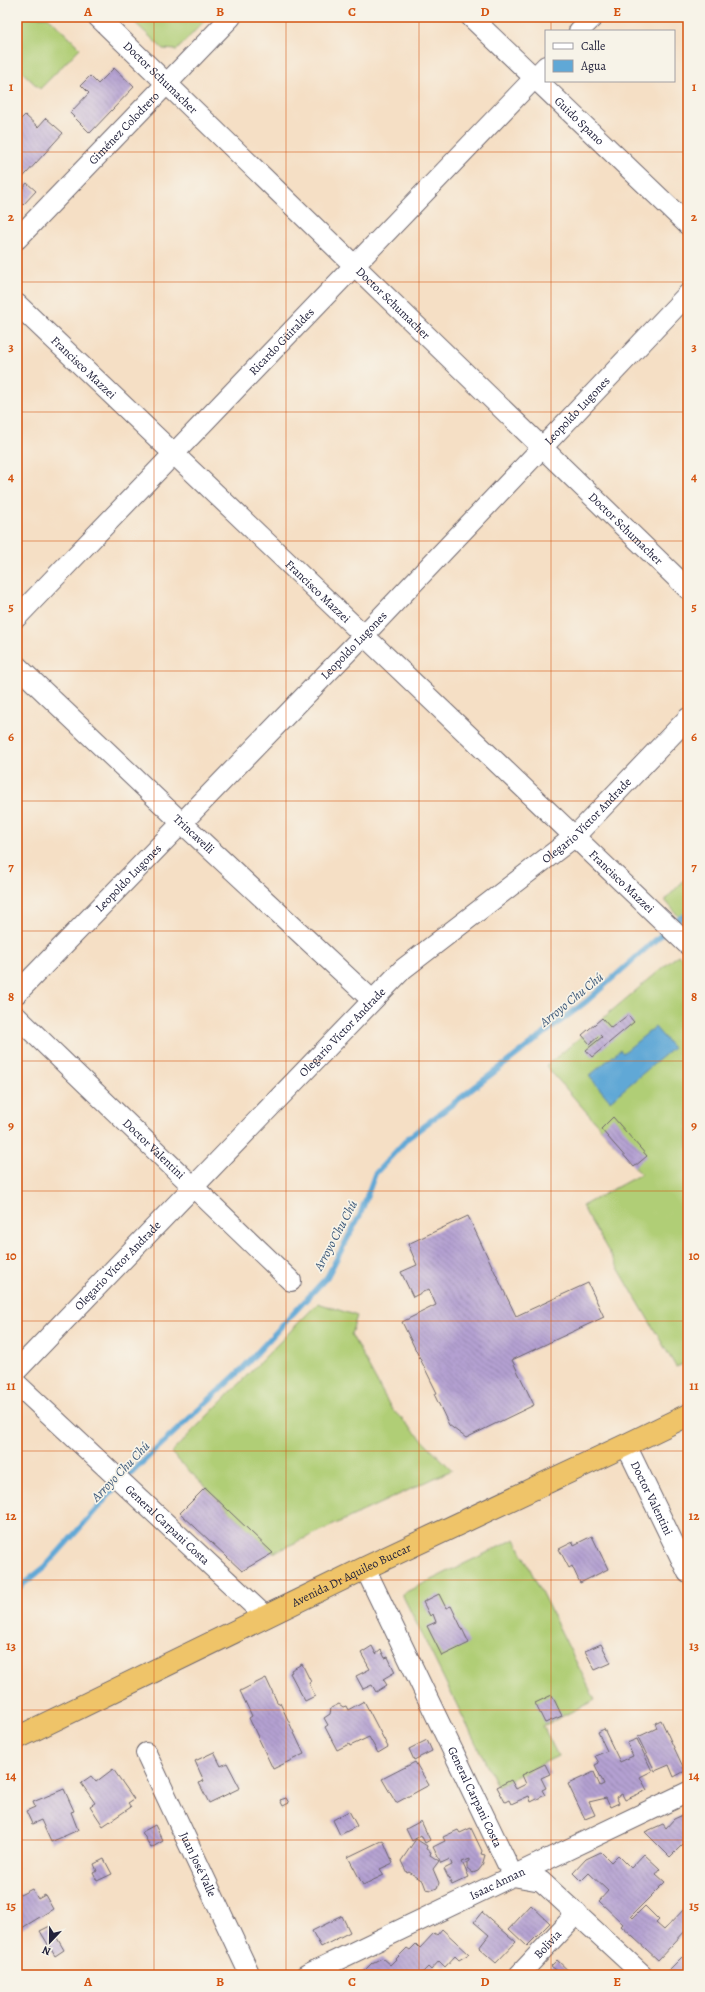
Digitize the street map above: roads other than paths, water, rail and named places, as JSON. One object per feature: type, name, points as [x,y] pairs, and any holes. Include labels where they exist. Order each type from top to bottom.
[{"type":"highway","name":"Avenida Dr Aquileo Buccar","points":[[17,1738],[365,1568],[626,1446],[688,1414]]},
{"type":"street","name":"Doctor Schumacher","points":[[98,17],[354,267],[688,589]]},
{"type":"street","name":"Giménez Colodrero","points":[[17,239],[231,17]]},
{"type":"street","name":"Guido Spano","points":[[471,17],[540,72]]},
{"type":"street","points":[[580,30],[593,17]]},
{"type":"street","name":"Ricardo Güiraldes","points":[[17,617],[540,72]]},
{"type":"street","name":"Guido Spano","points":[[550,82],[688,225]]},
{"type":"street","name":"Leopoldo Lugones","points":[[17,993],[181,822],[363,636],[688,294]]},
{"type":"street","name":"Francisco Mazzei","points":[[17,304],[173,455],[687,945]]},
{"type":"street","name":"Trincavelli","points":[[17,666],[181,822],[372,1000]]},
{"type":"street","name":"Olegario Víctor Andrade","points":[[17,1370],[403,969],[574,837],[688,718]]},
{"type":"street","name":"Doctor Valentini","points":[[17,1017],[291,1281]]},
{"type":"street","name":"General Carpani Costa","points":[[17,1384],[266,1617]]},
{"type":"street","name":"Doctor Valentini","points":[[626,1446],[688,1573]]},
{"type":"street","name":"General Carpani Costa","points":[[365,1568],[513,1876]]},
{"type":"street","name":"Juan José Valle","points":[[146,1753],[250,1975]]},
{"type":"street","name":"Isaac Annan","points":[[306,1975],[688,1792]]},
{"type":"street","points":[[513,1876],[541,1881],[643,1975]]},
{"type":"street","name":"Bolivia","points":[[519,1975],[577,1913]]},
{"type":"water","points":[[655,1027],[673,1048],[610,1101],[589,1076],[620,1050],[623,1053]]},
{"type":"waterway","name":"Arroyo Chu Chú","points":[[17,1589],[45,1567],[110,1494],[242,1369],[327,1277],[360,1215],[375,1174],[408,1138],[587,1001],[679,919],[688,914]]}]
